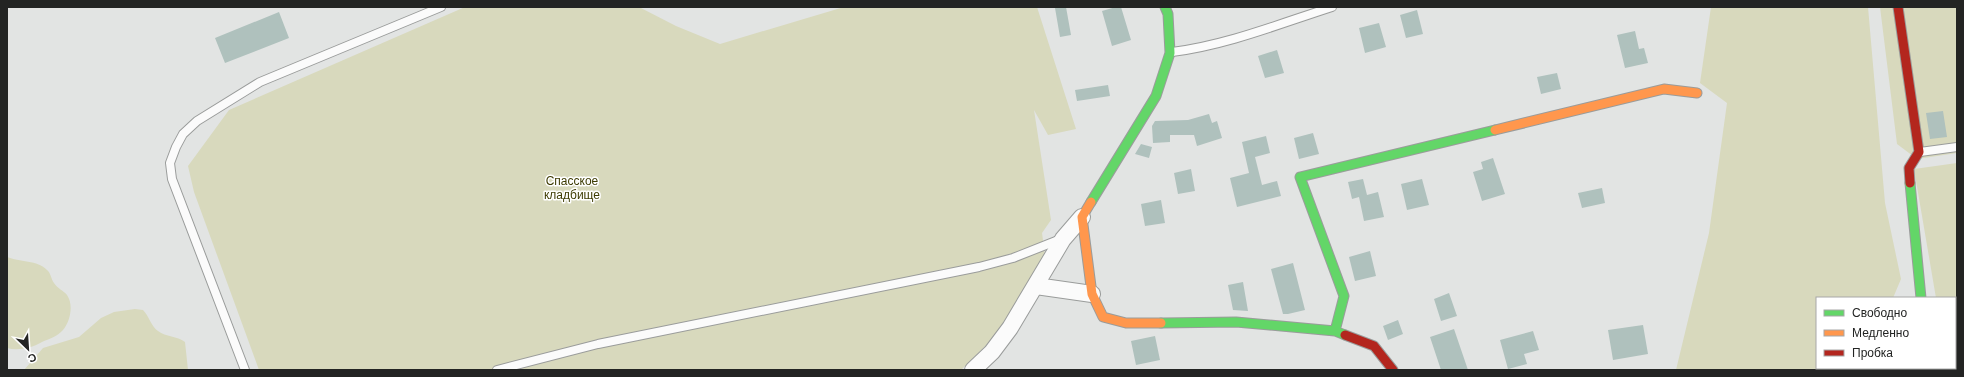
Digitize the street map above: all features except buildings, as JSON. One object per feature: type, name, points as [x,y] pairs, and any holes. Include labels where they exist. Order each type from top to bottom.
[{"type":"street","points":[[973,370],[992,352],[1036,286],[1063,239],[1082,217],[1156,96],[1170,53],[1168,14],[1165,7]]},
{"type":"street","points":[[1898,7],[1919,152],[1909,168],[1921,297]]},
{"type":"street","points":[[1335,331],[1344,296],[1300,177],[1664,89],[1697,93]]},
{"type":"street","points":[[1082,217],[1092,294],[1103,317],[1126,323],[1236,322],[1335,331],[1374,346],[1393,370]]},
{"type":"street","points":[[1036,286],[1092,294]]},
{"type":"lane","points":[[245,370],[172,178],[170,163],[183,134],[198,121],[260,82],[441,7]]},
{"type":"lane","points":[[1170,53],[1194,50],[1229,41],[1332,7]]},
{"type":"lane","points":[[1919,152],[1957,147]]},
{"type":"lane","points":[[497,370],[598,344],[979,267],[1013,258],[1063,239]]},
{"type":"green space","name":"Спасское кладбище","points":[[465,7],[639,7],[676,26],[720,44],[844,7],[1037,7],[1076,129],[1048,135],[1034,110],[1051,220],[1042,233],[1045,255],[1009,323],[961,370],[259,370],[194,192],[188,166],[229,110]]},
{"type":"green space","points":[[1711,7],[1868,7],[1885,203],[1901,279],[1893,297],[1816,297],[1816,369],[1842,369],[1840,370],[1676,370],[1709,233],[1727,103],[1700,83]]},
{"type":"green space","points":[[1880,7],[1957,7],[1957,153],[1917,159],[1897,144]]},
{"type":"green space","points":[[1957,163],[1957,346],[1956,297],[1936,297],[1914,169]]},
{"type":"green space","points":[[7,257],[39,264],[43,267],[48,271],[55,285],[67,295],[71,308],[68,323],[61,332],[38,344],[25,348],[7,348]]},
{"type":"green space","points":[[135,309],[143,310],[158,331],[185,342],[188,370],[24,370],[43,348],[79,337],[101,318],[114,312]]},
{"type":"traffic: fast","points":[[1091,202],[1156,96],[1170,53],[1168,14],[1165,7]]},
{"type":"traffic: fast","points":[[1335,331],[1344,296],[1300,177],[1495,130]]},
{"type":"traffic: fast","points":[[1910,183],[1921,297]]},
{"type":"traffic: fast","points":[[1161,323],[1236,322],[1335,331],[1345,335]]},
{"type":"traffic: slow","points":[[1495,130],[1664,89],[1697,93]]},
{"type":"traffic: slow","points":[[1091,202],[1082,217],[1092,294],[1103,317],[1126,323],[1161,323]]},
{"type":"traffic: jam","points":[[1898,7],[1919,152],[1909,168],[1910,183]]},
{"type":"traffic: jam","points":[[1345,335],[1374,346],[1393,370]]}]
